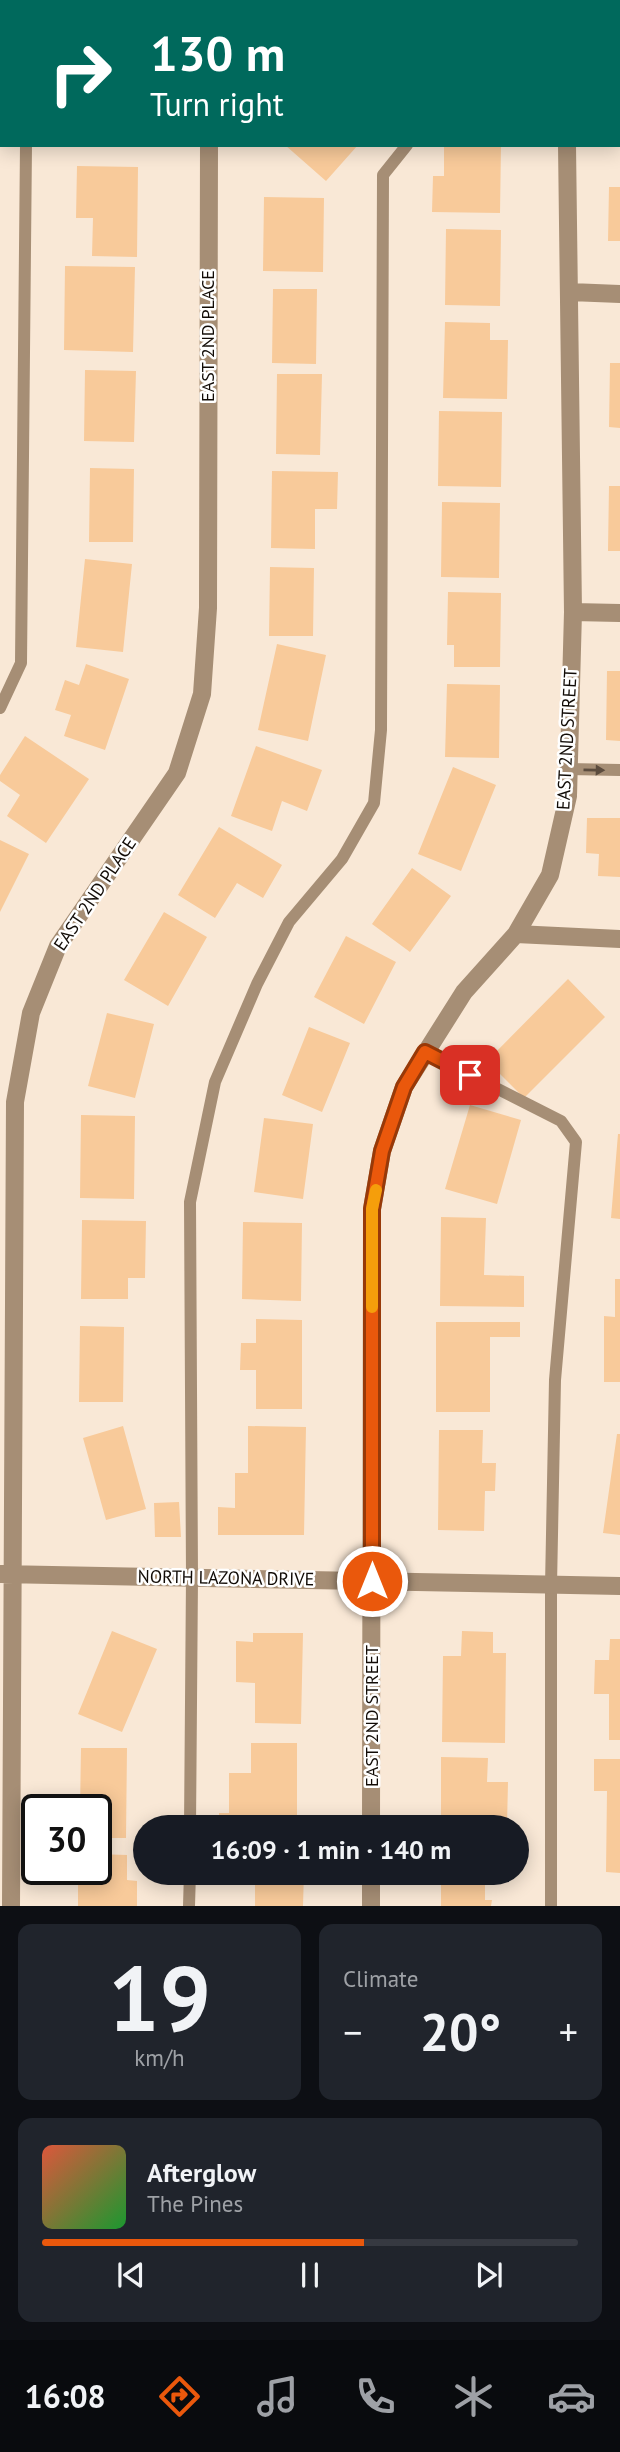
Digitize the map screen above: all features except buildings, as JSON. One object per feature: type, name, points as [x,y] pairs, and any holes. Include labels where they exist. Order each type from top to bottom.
[{"type":"street","name":"EAST 2ND PLACE","points":[[11,1906],[6,1574],[15,1102],[31,1013],[58,946],[177,773],[202,694],[208,608],[209,147]]},
{"type":"street","name":"EAST 2ND STREET","points":[[371,1815],[372,1209],[382,1151],[404,1087],[425,1052],[464,992],[516,934],[550,875],[568,796],[573,612],[566,147]]},
{"type":"street","points":[[570,292],[620,294]]},
{"type":"street","points":[[573,612],[620,613]]},
{"type":"street","points":[[516,934],[620,939]]},
{"type":"street","name":"NORTH LAZONA DRIVE","points":[[6,1574],[620,1586]]},
{"type":"street","points":[[371,1885],[371,1906]]},
{"type":"lane","points":[[0,708],[21,663],[26,147]]},
{"type":"lane","points":[[190,1815],[190,1202],[215,1082],[257,984],[289,922],[342,859],[374,803],[381,730],[383,175],[405,147]]},
{"type":"lane","points":[[568,769],[620,770]]},
{"type":"lane","points":[[425,1052],[561,1121],[576,1142],[555,1380],[551,1586],[551,1906]]},
{"type":"lane","points":[[189,1906],[190,1885]]},
{"type":"slow traffic","points":[[372,1307],[372,1209],[376,1190]]},
{"type":"route","points":[[372,1581],[372,1209],[382,1151],[404,1087],[425,1052],[470,1075]]}]
